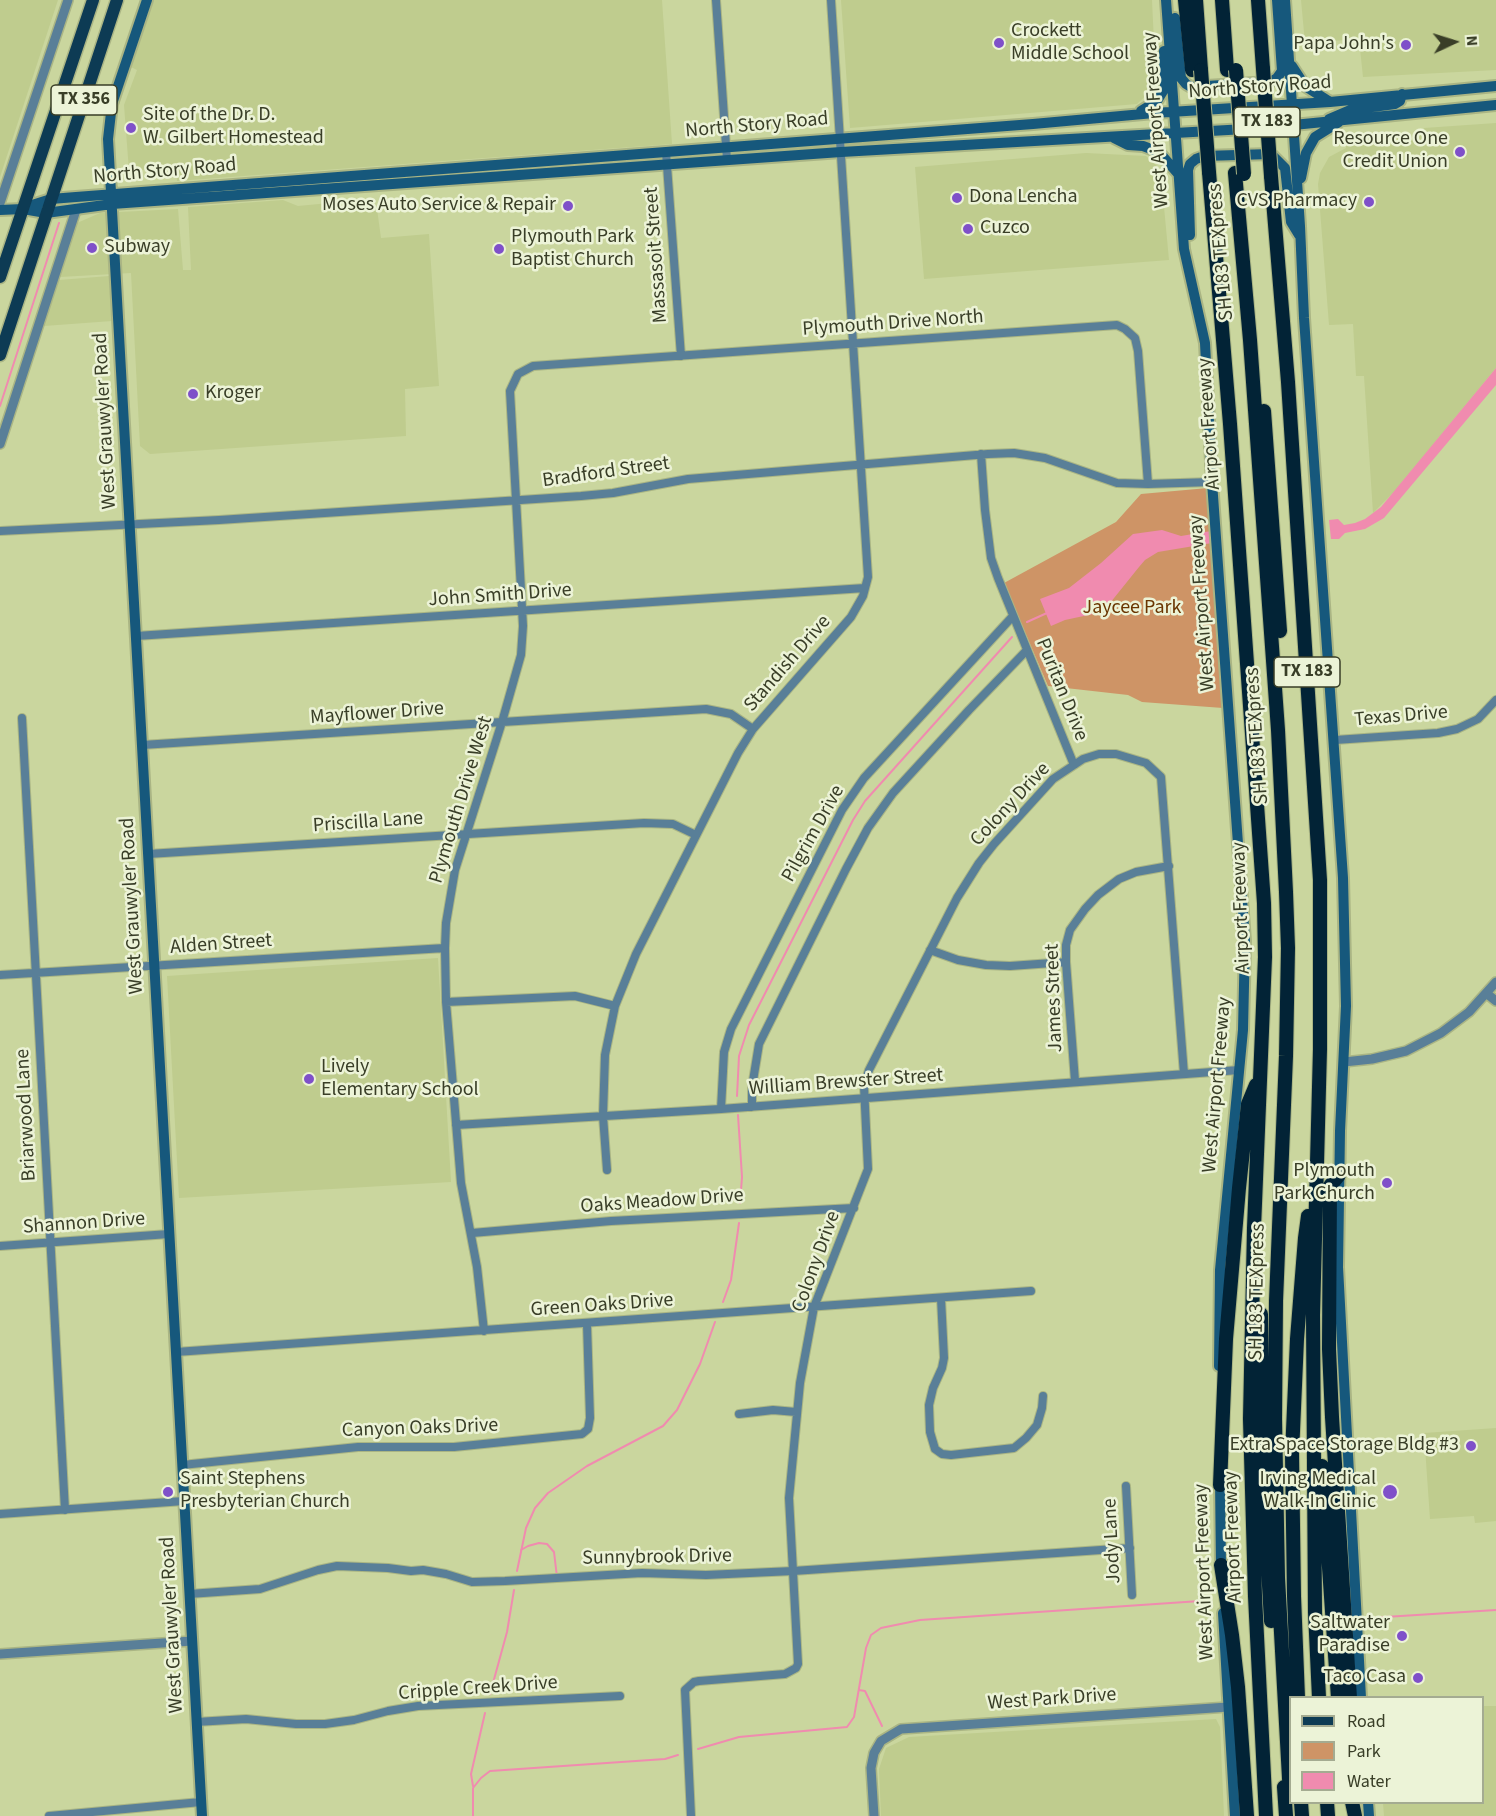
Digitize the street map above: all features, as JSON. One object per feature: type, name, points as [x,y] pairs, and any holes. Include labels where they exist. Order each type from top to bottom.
[{"type":"highway","points":[[1185,0],[1201,70]]},
{"type":"highway","name":"Airport Freeway","points":[[1197,0],[1262,863],[1265,957],[1254,1228],[1250,1419],[1255,1596],[1266,1816]]},
{"type":"highway","points":[[1201,70],[1205,0]]},
{"type":"highway","name":"SH 183 TEXpress","points":[[1222,0],[1232,70]]},
{"type":"highway","name":"SH 183 TEXpress","points":[[1231,0],[1232,70],[1240,174],[1273,535],[1286,727],[1294,918],[1295,984],[1284,1282],[1283,1378],[1286,1587],[1291,1696]]},
{"type":"highway","name":"TX 183","points":[[1258,0],[1288,382],[1320,880],[1320,1049],[1316,1170],[1314,1410],[1315,1612],[1319,1696]]},
{"type":"highway","name":"SH 183 TEXpress","points":[[1240,174],[1278,730],[1288,948],[1276,1301],[1275,1428],[1278,1578],[1289,1778]]},
{"type":"highway","points":[[1220,1485],[1226,1339],[1239,1188],[1248,1104],[1260,1074]]},
{"type":"highway","points":[[1298,1696],[1292,1454],[1297,1339],[1305,1238],[1316,1170]]},
{"type":"highway","points":[[1339,1175],[1330,1186],[1329,1349],[1350,1696]]},
{"type":"highway","points":[[1254,1228],[1261,1267],[1261,1406],[1267,1560],[1286,1816]]},
{"type":"highway","points":[[1314,1410],[1320,1430],[1338,1696]]},
{"type":"highway","points":[[1221,1565],[1238,1687],[1247,1816]]},
{"type":"main road","name":"TX 356","points":[[0,277],[93,0]]},
{"type":"main road","name":"TX 356","points":[[0,355],[117,0]]},
{"type":"main road","name":"West Grauwyler Road","points":[[147,0],[112,104],[108,139],[202,1816]]},
{"type":"main road","points":[[1118,118],[1152,106],[1165,88],[1161,0]]},
{"type":"main road","name":"West Airport Freeway","points":[[1166,0],[1185,249],[1206,343],[1212,483],[1245,941],[1245,984],[1239,1070],[1220,1270],[1221,1565],[1235,1816]]},
{"type":"main road","points":[[1173,0],[1181,78],[1191,87],[1270,82],[1277,78],[1282,71],[1277,0]]},
{"type":"main road","points":[[1285,0],[1304,318],[1335,740],[1346,958],[1338,1267],[1361,1696]]},
{"type":"main road","points":[[1289,61],[1305,86],[1330,102]]},
{"type":"main road","name":"North Story Road","points":[[0,210],[23,209],[46,213],[76,210],[112,199],[405,171],[1118,118],[1175,111],[1330,102],[1496,86]]},
{"type":"main road","points":[[1324,122],[1350,110],[1395,104],[1400,101],[1402,94]]},
{"type":"main road","name":"North Story Road","points":[[23,209],[51,200],[112,199],[406,183],[841,152],[1177,134],[1342,121],[1496,105]]},
{"type":"main road","points":[[1298,193],[1306,153],[1316,137],[1328,127],[1342,121]]},
{"type":"main road","points":[[1111,137],[1128,145],[1143,146],[1159,152],[1180,176]]},
{"type":"main road","points":[[1188,260],[1191,247],[1188,170],[1196,159],[1204,156],[1271,154],[1278,159],[1285,168],[1291,222],[1301,238]]},
{"type":"main road","points":[[405,171],[406,183]]},
{"type":"street","points":[[0,203],[68,0]]},
{"type":"street","points":[[716,0],[727,160]]},
{"type":"street","name":"Standish Drive","points":[[607,1170],[603,1116],[605,1054],[615,1006],[636,954],[738,753],[753,729],[851,617],[865,588],[868,572],[862,464],[831,0]]},
{"type":"street","name":"Massasoit Street","points":[[666,152],[681,356]]},
{"type":"street","points":[[0,444],[76,210]]},
{"type":"street","name":"Plymouth Drive North","points":[[512,386],[518,374],[533,366],[1117,325],[1135,338],[1138,351],[1148,484]]},
{"type":"street","name":"Plymouth Drive West","points":[[484,1331],[472,1233],[461,1183],[446,1002],[445,948],[451,891],[466,834],[521,655],[523,611],[510,391],[512,386]]},
{"type":"street","name":"Bradford Street","points":[[0,531],[516,501],[613,493],[688,479],[981,454],[1030,455],[1069,465],[1117,483],[1212,483]]},
{"type":"street","name":"Puritan Drive","points":[[981,454],[989,549],[998,578],[1074,765],[1083,759],[1099,754],[1116,754],[1146,763],[1161,777],[1184,1074]]},
{"type":"street","name":"John Smith Drive","points":[[136,636],[865,588]]},
{"type":"street","name":"Pilgrim Drive","points":[[721,1109],[724,1052],[731,1029],[842,810],[864,778],[1013,616]]},
{"type":"street","points":[[752,1107],[752,1087],[759,1044],[868,828],[893,793],[1027,650]]},
{"type":"street","name":"Texas Drive","points":[[1335,740],[1438,733],[1457,729],[1478,718],[1496,700]]},
{"type":"street","name":"Mayflower Drive","points":[[142,745],[706,709],[731,714],[753,729]]},
{"type":"street","name":"Briarwood Lane","points":[[22,718],[65,1509]]},
{"type":"street","name":"Colony Drive","points":[[691,1816],[685,1690],[694,1682],[699,1681],[785,1674],[796,1668],[798,1664],[789,1498],[796,1412],[814,1307],[868,1168],[864,1086],[869,1070],[957,898],[979,863],[1053,779],[1074,765]]},
{"type":"street","name":"Priscilla Lane","points":[[148,854],[664,822],[682,827],[696,835]]},
{"type":"street","name":"James Street","points":[[1075,1081],[1066,962],[1066,945],[1070,930],[1098,895],[1127,875],[1146,869],[1169,866]]},
{"type":"street","name":"Alden Street","points":[[0,975],[445,948]]},
{"type":"street","points":[[930,950],[958,960],[986,965],[1010,966],[1066,962]]},
{"type":"street","points":[[1344,1062],[1372,1059],[1415,1047],[1454,1024],[1469,1012],[1496,982]]},
{"type":"street","points":[[1486,993],[1496,1001]]},
{"type":"street","points":[[446,1002],[575,996],[615,1006]]},
{"type":"street","name":"William Brewster Street","points":[[456,1125],[752,1107],[1239,1070]]},
{"type":"street","name":"Oaks Meadow Drive","points":[[472,1233],[610,1221],[854,1208]]},
{"type":"street","name":"Shannon Drive","points":[[0,1246],[169,1234]]},
{"type":"street","name":"Green Oaks Drive","points":[[176,1352],[1031,1291]]},
{"type":"street","points":[[941,1298],[944,1358],[929,1405],[930,1432],[935,1449],[942,1454],[951,1455],[1014,1448],[1037,1425],[1043,1396]]},
{"type":"street","name":"Canyon Oaks Drive","points":[[182,1466],[358,1447],[454,1448],[582,1434],[588,1429],[590,1418],[587,1324]]},
{"type":"street","points":[[739,1414],[773,1410],[796,1412]]},
{"type":"street","name":"Jody Lane","points":[[1126,1486],[1132,1595]]},
{"type":"street","points":[[0,1514],[184,1501]]},
{"type":"street","name":"Sunnybrook Drive","points":[[189,1594],[260,1589],[337,1566],[423,1570],[472,1582],[642,1573],[706,1575],[793,1571],[1130,1548]]},
{"type":"street","points":[[0,1654],[192,1641]]},
{"type":"street","name":"Cripple Creek Drive","points":[[196,1722],[246,1719],[296,1724],[325,1724],[418,1706],[620,1696]]},
{"type":"street","name":"West Park Drive","points":[[874,1816],[872,1760],[881,1741],[894,1731],[914,1727],[1228,1707]]},
{"type":"street","points":[[49,1816],[201,1802]]},
{"type":"shaded area","points":[[0,0],[58,0],[0,177]]},
{"type":"shaded area","points":[[154,0],[662,0],[672,144],[177,181],[176,167],[129,171],[124,105],[137,70],[131,67]]},
{"type":"shaded area","name":"Crockett Middle School","points":[[841,0],[1152,0],[1156,86],[1137,104],[850,128]]},
{"type":"shaded area","points":[[1301,0],[1496,0],[1496,70],[1363,77],[1359,39],[1305,43]]},
{"type":"shaded area","points":[[1496,123],[1496,368],[1396,490],[1373,513],[1364,376],[1356,376],[1353,324],[1329,325],[1318,184],[1320,173],[1329,157],[1346,148],[1346,140],[1424,135],[1424,128]]},
{"type":"shaded area","points":[[1086,153],[1146,156],[1156,165],[1161,175],[1169,260],[924,279],[915,167]]},
{"type":"shaded area","points":[[283,200],[298,206],[361,200],[366,204],[367,209],[377,209],[381,238],[429,234],[439,386],[405,389],[406,436],[150,454],[140,446],[131,273],[60,277],[77,223],[100,213],[178,209],[183,270],[191,270],[188,207]]},
{"type":"shaded area","points":[[109,276],[112,321],[44,326],[59,280]]},
{"type":"shaded area","name":"Lively Elementary School","points":[[438,958],[451,1182],[179,1198],[167,976]]},
{"type":"shaded area","points":[[1496,1428],[1496,1521],[1475,1523],[1474,1516],[1430,1519],[1424,1433]]},
{"type":"shaded area","points":[[1484,1706],[1496,1706],[1496,1816],[1384,1816],[1383,1804],[1484,1804]]},
{"type":"shaded area","points":[[1216,1719],[1220,1727],[1224,1816],[881,1816],[879,1769],[886,1748],[909,1737]]},
{"type":"green space","name":"Jaycee Park","points":[[1208,488],[1223,708],[1142,702],[1128,695],[1048,686],[1004,583],[1116,522],[1141,494]]},
{"type":"water","points":[[1496,368],[1496,385],[1384,518],[1365,529],[1345,533],[1339,539],[1331,539],[1329,520],[1338,519],[1344,525],[1355,523],[1365,519],[1381,507]]},
{"type":"water","points":[[1162,530],[1181,536],[1211,531],[1212,543],[1158,552],[1145,560],[1106,608],[1051,626],[1040,599],[1069,588],[1133,534]]},
{"type":"waterway","points":[[0,406],[59,223]]},
{"type":"waterway","points":[[1027,622],[1047,613]]},
{"type":"waterway","points":[[737,1096],[739,1056],[749,1025],[853,820],[865,801],[1012,637]]},
{"type":"waterway","points":[[738,1115],[742,1177],[740,1203]]},
{"type":"waterway","points":[[723,1302],[731,1280],[739,1223]]},
{"type":"waterway","points":[[517,1571],[526,1528],[535,1508],[548,1493],[587,1466],[663,1426],[677,1410],[700,1364],[715,1322]]},
{"type":"waterway","points":[[521,1550],[539,1543],[547,1544],[554,1552],[557,1577]]},
{"type":"waterway","points":[[490,1694],[507,1632],[514,1590]]},
{"type":"waterway","points":[[698,1749],[739,1737],[847,1727],[854,1717],[866,1648],[871,1635],[881,1628],[920,1620],[1200,1601]]},
{"type":"waterway","points":[[1369,1618],[1496,1610]]},
{"type":"waterway","points":[[859,1690],[865,1691],[882,1726]]},
{"type":"waterway","points":[[473,1786],[471,1774],[485,1713]]},
{"type":"waterway","points":[[473,1816],[473,1788],[490,1771],[665,1759],[678,1755]]},
{"type":"place","name":"Crockett Middle School","points":[[999,43]]},
{"type":"place","name":"Papa John's","points":[[1406,45]]},
{"type":"place","name":"Site of the Dr. D. W. Gilbert Homestead","points":[[131,128]]},
{"type":"place","name":"Resource One Credit Union","points":[[1460,152]]},
{"type":"place","name":"Dona Lencha","points":[[957,198]]},
{"type":"place","name":"CVS Pharmacy","points":[[1369,202]]},
{"type":"place","name":"Moses Auto Service & Repair","points":[[568,206]]},
{"type":"place","name":"Cuzco","points":[[968,229]]},
{"type":"place","name":"Subway","points":[[92,248]]},
{"type":"place","name":"Plymouth Park Baptist Church","points":[[499,249]]},
{"type":"place","name":"Kroger","points":[[193,394]]},
{"type":"place","name":"Lively Elementary School","points":[[309,1079]]},
{"type":"place","name":"Plymouth Park Church","points":[[1387,1183]]},
{"type":"place","name":"Extra Space Storage Bldg #3","points":[[1471,1446]]},
{"type":"place","name":"Saint Stephens Presbyterian Church","points":[[168,1492]]},
{"type":"place","name":"Irving Medical Walk-In Clinic","points":[[1390,1492]]},
{"type":"place","name":"Saltwater Paradise","points":[[1402,1636]]},
{"type":"place","name":"Taco Casa","points":[[1418,1678]]}]
